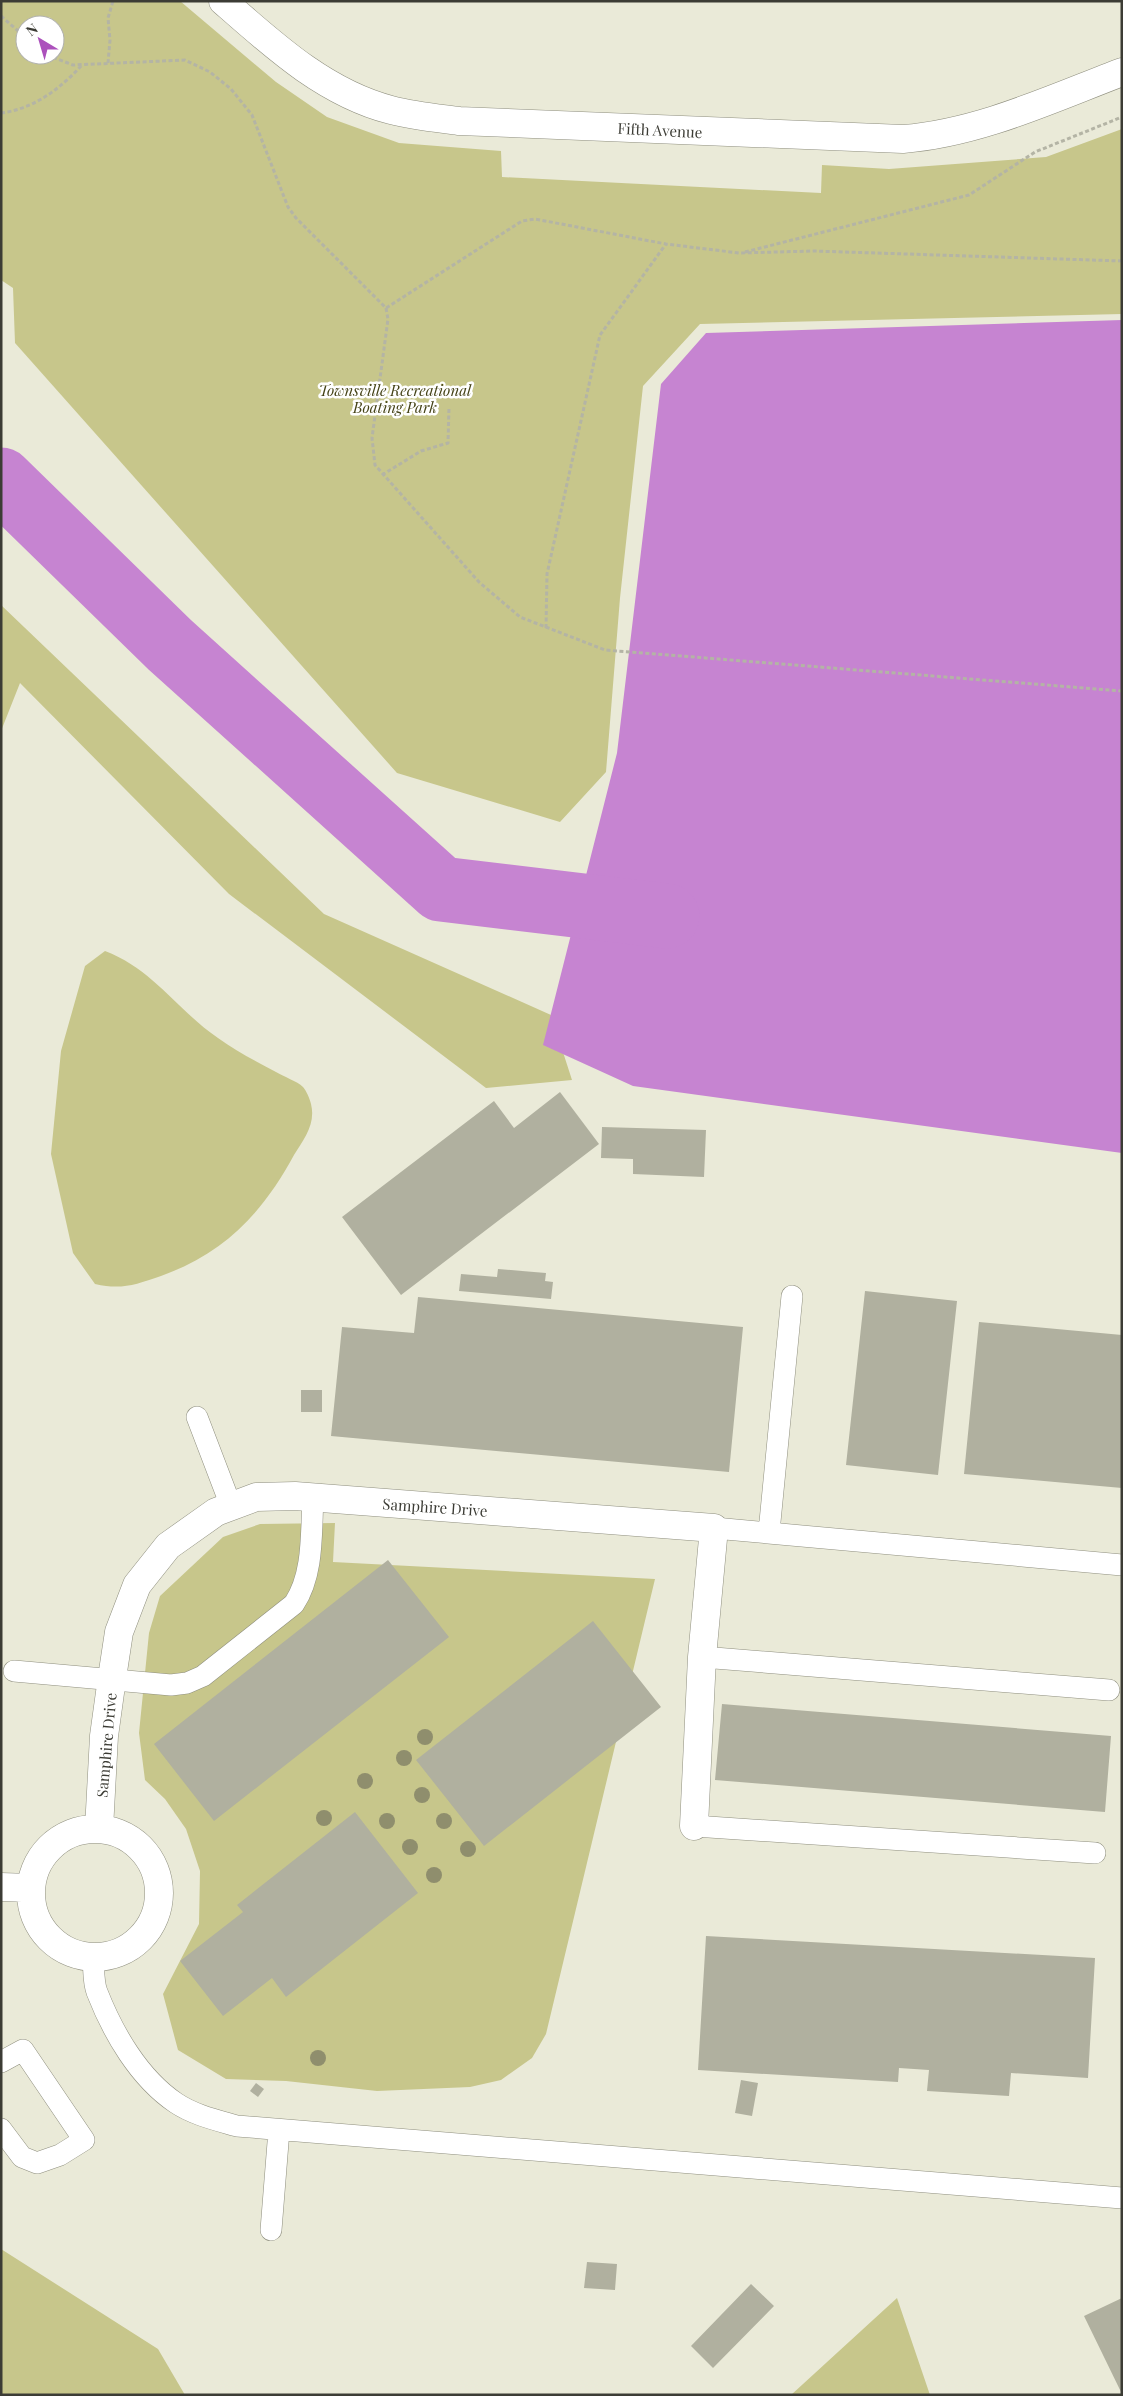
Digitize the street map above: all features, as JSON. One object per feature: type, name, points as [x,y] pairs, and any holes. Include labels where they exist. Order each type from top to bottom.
[{"type":"street","name":"Fifth Avenue","points":[[223,1],[271,43],[322,80],[344,92],[381,107],[413,116],[498,123],[884,140],[913,138],[948,133],[987,123],[1122,72]]},
{"type":"street","name":"Samphire Drive","points":[[99,1829],[104,1736],[119,1632],[137,1585],[168,1546],[216,1512],[256,1497],[313,1497],[714,1528]]},
{"type":"street","points":[[694,1826],[702,1657],[714,1528]]},
{"type":"street","points":[[85,1829],[107,1829],[128,1837],[144,1850],[155,1869],[160,1891],[157,1912],[148,1930],[133,1945],[114,1955],[93,1958],[72,1954],[54,1944],[44,1933],[32,1910],[30,1888],[35,1867],[47,1849],[64,1835],[85,1829]]},
{"type":"street","points":[[1,1887],[30,1888]]},
{"type":"lane","points":[[769,1532],[792,1296]]},
{"type":"lane","points":[[197,1417],[231,1506]]},
{"type":"lane","points":[[14,1671],[112,1678],[171,1685],[187,1683],[203,1676],[294,1604],[302,1592],[307,1576],[313,1497]]},
{"type":"lane","points":[[714,1528],[1122,1565]]},
{"type":"lane","points":[[702,1657],[1109,1690]]},
{"type":"lane","points":[[694,1826],[1095,1853]]},
{"type":"lane","points":[[93,1958],[96,1990],[125,2049],[152,2081],[176,2103],[206,2118],[237,2126],[1122,2198]]},
{"type":"lane","points":[[1,2062],[23,2050],[84,2140],[55,2158],[37,2162],[22,2157],[1,2129]]},
{"type":"lane","points":[[271,2230],[279,2130]]},
{"type":"path","points":[[108,63],[110,40],[108,18],[113,1]]},
{"type":"path","points":[[1,16],[15,28]]},
{"type":"path","points":[[65,63],[82,65],[185,60],[210,72],[232,89],[252,115],[292,213],[386,308],[388,319],[372,438],[375,465],[491,594],[520,617],[605,650],[1122,692]]},
{"type":"path","points":[[1,113],[21,108],[58,89],[82,65]]},
{"type":"path","points":[[739,253],[969,196],[1035,152],[1122,117]]},
{"type":"path","points":[[386,308],[522,221],[535,219],[666,244],[739,253],[814,251],[1122,261]]},
{"type":"path","points":[[546,628],[547,574],[600,335],[666,244]]},
{"type":"path","points":[[382,475],[421,450],[448,443],[449,407]]},
{"type":"green space","name":"Townsville Recreational Boating Park","points":[[1,1],[180,1],[276,82],[327,117],[399,143],[501,151],[502,177],[821,193],[822,165],[889,169],[1046,157],[1122,129],[1122,314],[700,324],[643,386],[620,598],[606,772],[560,822],[397,773],[15,343],[13,288],[1,280]]},
{"type":"green space","points":[[1,605],[324,914],[551,1015],[572,1080],[486,1088],[229,894],[20,683],[1,731]]},
{"type":"green space","points":[[105,951],[137,968],[203,1027],[225,1043],[304,1088],[312,1111],[308,1131],[282,1176],[269,1196],[239,1229],[204,1256],[183,1267],[143,1282],[113,1287],[95,1284],[73,1253],[51,1154],[61,1051],[85,966]]},
{"type":"green space","points":[[335,1523],[333,1562],[655,1579],[546,2034],[532,2058],[501,2080],[470,2087],[377,2091],[286,2081],[226,2079],[178,2050],[163,1994],[199,1924],[200,1871],[186,1829],[165,1799],[145,1780],[139,1733],[149,1633],[160,1596],[223,1537],[260,1524]]},
{"type":"green space","points":[[1,2249],[158,2349],[185,2395],[1,2395]]},
{"type":"green space","points":[[897,2298],[930,2395],[791,2395]]},
{"type":"shaded area","points":[[1122,320],[1122,1153],[633,1086],[543,1045],[617,753],[661,384],[706,333]]},
{"type":"building","points":[[560,1092],[599,1144],[401,1295],[342,1217],[494,1101],[514,1128]]},
{"type":"building","points":[[602,1127],[706,1130],[704,1177],[633,1174],[633,1159],[601,1158]]},
{"type":"building","points":[[498,1269],[546,1273],[545,1281],[553,1282],[551,1299],[459,1291],[461,1274],[497,1277]]},
{"type":"building","points":[[865,1291],[957,1301],[938,1475],[846,1465]]},
{"type":"building","points":[[418,1297],[743,1327],[729,1472],[331,1436],[342,1327],[414,1333]]},
{"type":"building","points":[[979,1322],[1122,1335],[1122,1488],[964,1474]]},
{"type":"building","points":[[301,1390],[322,1390],[322,1412],[301,1412]]},
{"type":"building","points":[[388,1560],[449,1637],[214,1821],[154,1744]]},
{"type":"building","points":[[593,1621],[661,1707],[484,1846],[416,1760]]},
{"type":"building","points":[[722,1704],[1111,1736],[1105,1812],[715,1780]]},
{"type":"building","points":[[355,1812],[418,1893],[286,1997],[272,1978],[223,2016],[180,1961],[243,1912],[237,1905]]},
{"type":"building","points":[[706,1936],[1095,1958],[1088,2078],[1011,2073],[1009,2096],[927,2091],[929,2070],[899,2068],[898,2082],[698,2070]]},
{"type":"building","points":[[741,2080],[758,2083],[752,2116],[735,2113]]},
{"type":"building","points":[[256,2083],[264,2089],[258,2097],[250,2091]]},
{"type":"building","points":[[587,2262],[617,2264],[615,2290],[584,2288]]},
{"type":"building","points":[[751,2284],[774,2306],[713,2368],[691,2346]]},
{"type":"building","points":[[1122,2298],[1122,2394],[1084,2316]]},
{"type":"waterway","points":[[1,480],[170,645],[441,889],[667,916]]}]
